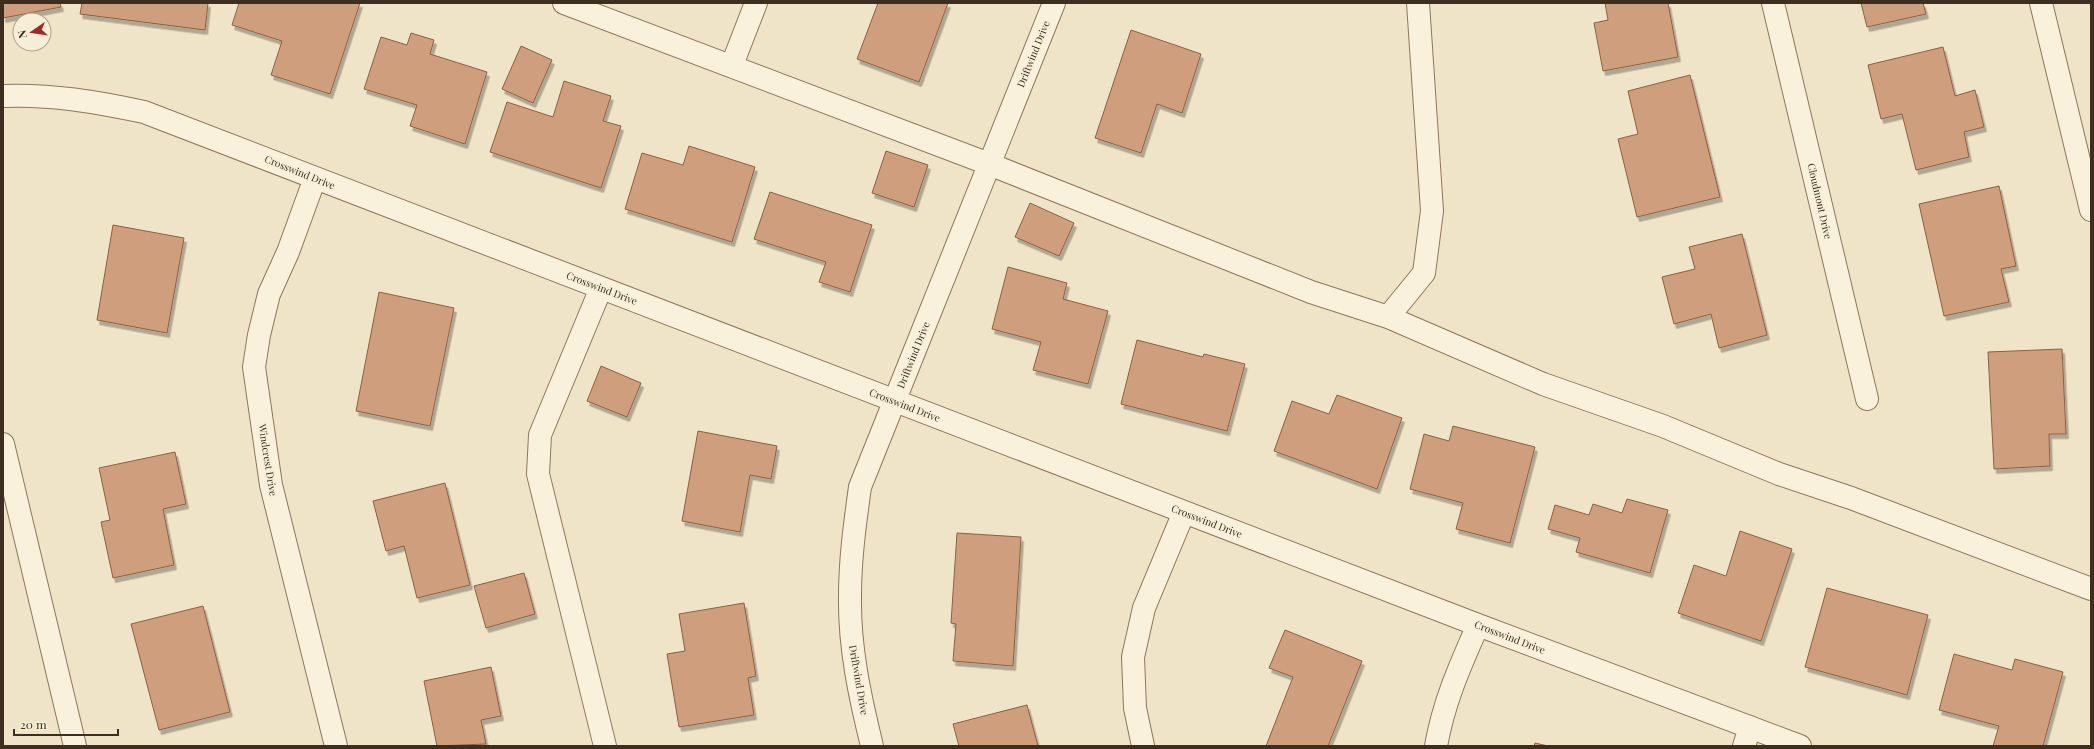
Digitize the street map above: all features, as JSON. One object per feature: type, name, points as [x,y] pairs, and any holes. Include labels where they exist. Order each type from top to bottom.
[{"type":"street","points":[[564,3],[732,65],[989,164],[1311,292],[1388,317],[1542,384],[1663,426],[1779,474],[1858,501],[2091,589]]},
{"type":"street","points":[[732,65],[756,3]]},
{"type":"street","name":"Driftwind Drive","points":[[872,746],[853,652],[850,596],[852,541],[860,486],[1054,3]]},
{"type":"street","points":[[1388,317],[1424,273],[1432,211],[1418,3]]},
{"type":"street","name":"Cloudmont Drive","points":[[1773,3],[1867,399]]},
{"type":"street","points":[[2041,3],[2091,210]]},
{"type":"street","name":"Crosswind Drive","points":[[3,96],[34,95],[89,100],[144,112],[1478,625],[1747,737],[1800,746]]},
{"type":"street","name":"Windcrest Drive","points":[[315,178],[288,252],[269,294],[259,335],[254,367],[271,485],[336,746]]},
{"type":"street","points":[[601,288],[540,435],[538,474],[605,746]]},
{"type":"street","points":[[3,444],[75,746]]},
{"type":"street","points":[[1143,746],[1135,708],[1133,657],[1144,608],[1184,512]]},
{"type":"street","points":[[1436,746],[1440,721],[1451,685],[1478,625]]},
{"type":"building","points":[[3,3],[60,3],[61,7],[35,12],[12,12],[12,16],[3,18]]},
{"type":"building","points":[[82,3],[208,3],[205,30],[80,14]]},
{"type":"building","points":[[239,3],[360,3],[330,94],[271,75],[282,41],[232,25]]},
{"type":"building","points":[[878,3],[948,3],[919,82],[857,59]]},
{"type":"building","points":[[1605,3],[1668,3],[1678,57],[1603,71],[1594,23],[1608,20]]},
{"type":"building","points":[[1861,3],[1923,3],[1926,14],[1867,27]]},
{"type":"building","points":[[1131,30],[1201,54],[1182,113],[1157,104],[1141,153],[1095,138]]},
{"type":"building","points":[[411,33],[434,40],[430,54],[487,72],[465,144],[410,126],[417,105],[364,89],[381,37],[407,45]]},
{"type":"building","points":[[521,46],[552,60],[533,103],[502,89]]},
{"type":"building","points":[[1943,47],[1955,96],[1975,90],[1984,127],[1964,132],[1969,157],[1916,170],[1902,114],[1881,119],[1868,65]]},
{"type":"building","points":[[1690,75],[1720,197],[1637,217],[1618,139],[1638,134],[1628,91]]},
{"type":"building","points":[[564,81],[611,96],[603,121],[621,126],[601,188],[490,152],[507,102],[553,117]]},
{"type":"building","points":[[689,146],[755,167],[732,242],[625,209],[642,153],[683,165]]},
{"type":"building","points":[[886,151],[928,165],[914,207],[872,193]]},
{"type":"building","points":[[1999,186],[2016,266],[2001,269],[2009,302],[1944,316],[1919,204]]},
{"type":"building","points":[[770,192],[872,225],[850,292],[819,282],[826,262],[754,239]]},
{"type":"building","points":[[1030,203],[1074,223],[1059,256],[1015,237]]},
{"type":"building","points":[[113,225],[184,238],[167,333],[97,320]]},
{"type":"building","points":[[1742,234],[1767,335],[1719,348],[1711,314],[1674,324],[1662,277],[1695,269],[1689,247]]},
{"type":"building","points":[[1008,267],[1067,283],[1063,299],[1108,311],[1088,384],[1033,370],[1041,342],[992,329]]},
{"type":"building","points":[[379,292],[454,308],[430,426],[356,411]]},
{"type":"building","points":[[1137,340],[1203,357],[1204,354],[1245,364],[1227,431],[1121,404]]},
{"type":"building","points":[[2062,349],[2066,434],[2049,434],[2050,466],[1994,469],[1988,352]]},
{"type":"building","points":[[601,366],[641,383],[627,417],[587,401]]},
{"type":"building","points":[[1337,395],[1402,418],[1377,489],[1274,451],[1292,401],[1329,414]]},
{"type":"building","points":[[1453,426],[1535,447],[1510,543],[1456,529],[1463,503],[1410,489],[1424,434],[1449,441]]},
{"type":"building","points":[[698,431],[777,446],[771,479],[750,475],[740,532],[682,521]]},
{"type":"building","points":[[175,452],[186,504],[163,509],[174,565],[113,578],[101,522],[110,520],[99,468]]},
{"type":"building","points":[[445,483],[470,585],[417,598],[404,546],[386,551],[373,501]]},
{"type":"building","points":[[1627,499],[1668,510],[1650,573],[1576,552],[1580,538],[1548,529],[1555,505],[1589,515],[1593,504],[1622,513]]},
{"type":"building","points":[[1740,531],[1792,549],[1761,641],[1678,613],[1694,565],[1726,576]]},
{"type":"building","points":[[957,533],[1021,537],[1013,666],[953,661],[956,624],[951,623]]},
{"type":"building","points":[[524,573],[535,614],[486,628],[474,586]]},
{"type":"building","points":[[1827,588],[1928,615],[1907,695],[1805,667]]},
{"type":"building","points":[[744,603],[756,676],[748,678],[754,715],[679,727],[667,654],[685,651],[679,614]]},
{"type":"building","points":[[203,606],[230,712],[159,730],[131,624]]},
{"type":"building","points":[[1285,630],[1362,661],[1328,746],[1266,746],[1293,677],[1269,668]]},
{"type":"building","points":[[1954,654],[2012,670],[2015,659],[2063,672],[2043,746],[1993,746],[1999,726],[1939,710]]},
{"type":"building","points":[[491,667],[501,716],[481,720],[486,744],[437,746],[424,681]]},
{"type":"building","points":[[1027,705],[1038,746],[959,746],[953,724]]},
{"type":"building","points":[[1535,743],[1548,746],[1534,746]]}]
